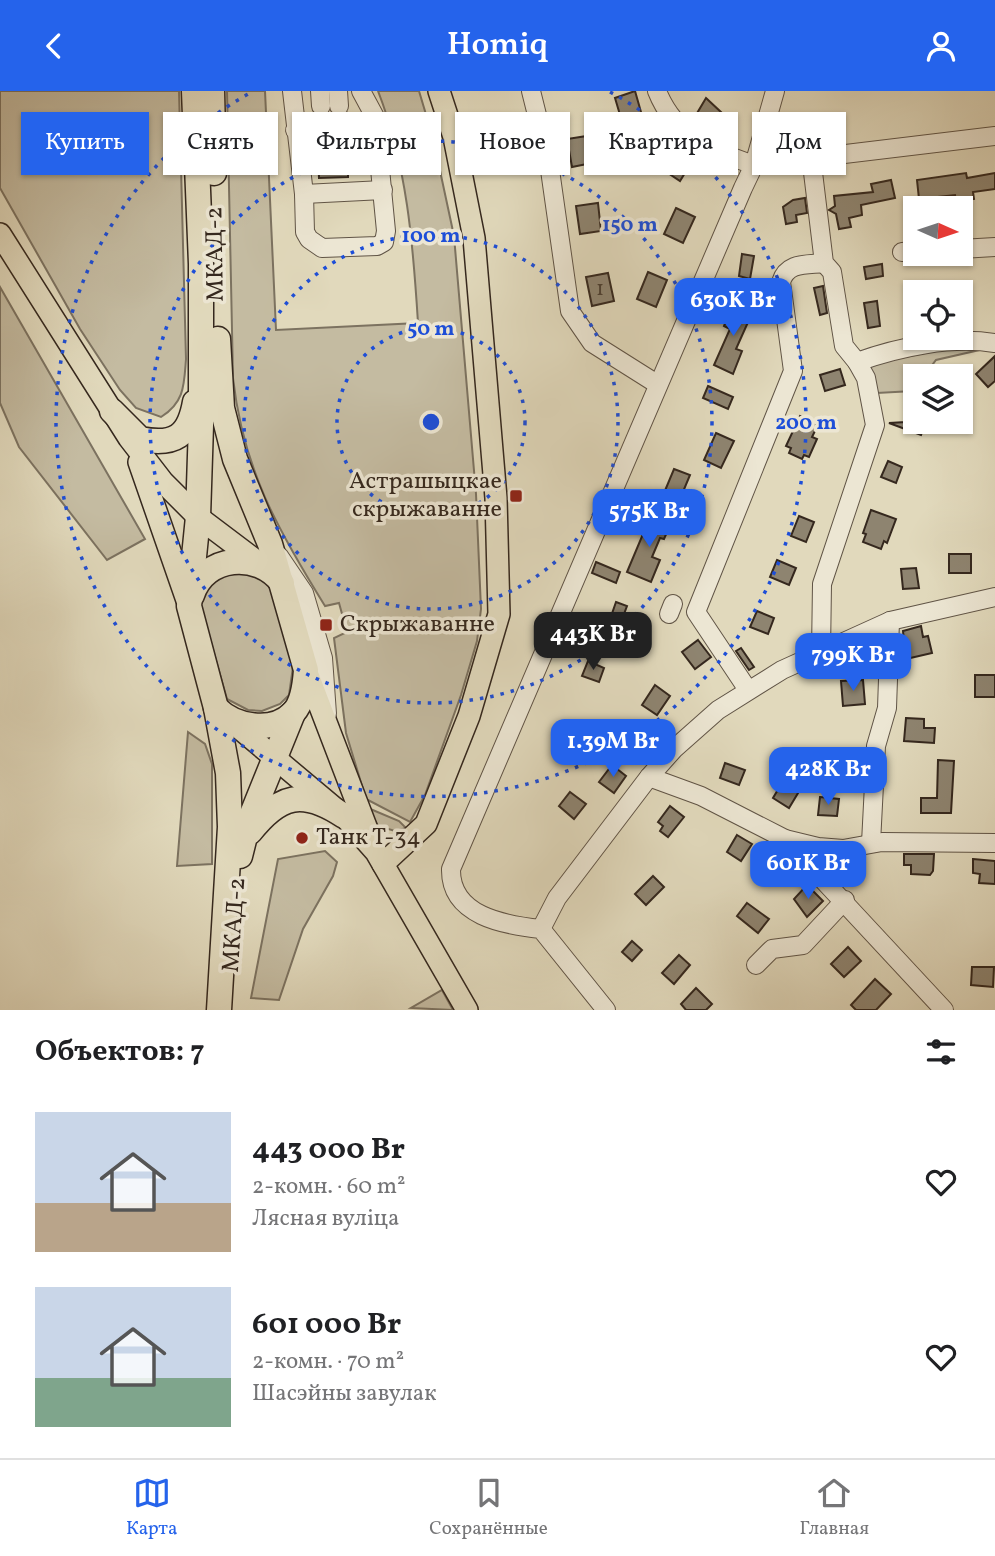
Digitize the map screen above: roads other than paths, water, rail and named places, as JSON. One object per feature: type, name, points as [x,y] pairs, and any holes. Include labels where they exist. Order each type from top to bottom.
[{"type":"highway","points":[[194,91],[210,369],[189,606],[224,715],[230,827],[219,1010]]},
{"type":"highway","name":"МКАД-2","points":[[210,369],[212,91]]},
{"type":"highway","points":[[112,411],[141,439],[165,441],[181,435],[192,416],[210,369]]},
{"type":"highway","points":[[210,369],[235,459],[273,565],[306,670]]},
{"type":"highway","points":[[189,606],[195,586],[209,570],[228,562],[249,561],[273,565]]},
{"type":"highway","name":"МКАД-2","points":[[229,1010],[243,840],[305,686],[306,670]]},
{"type":"highway","points":[[224,715],[264,726],[293,713]]},
{"type":"highway","points":[[243,840],[265,812],[282,801],[300,798],[316,800],[344,816]]},
{"type":"main road","points":[[376,849],[413,838],[426,824],[464,727],[499,614],[496,498],[474,238],[454,137],[439,91]]},
{"type":"main road","points":[[0,234],[129,438],[163,482],[198,517],[273,565]]},
{"type":"main road","points":[[129,438],[189,606]]},
{"type":"main road","points":[[306,670],[376,849],[467,1010]]},
{"type":"main road","points":[[224,715],[275,755],[344,816],[376,849]]},
{"type":"main road","points":[[376,849],[387,842],[413,838]]},
{"type":"street","points":[[292,91],[294,112]]},
{"type":"street","points":[[301,175],[305,232],[309,239],[323,248],[370,247],[384,242],[386,231],[375,117],[361,91]]},
{"type":"street","points":[[531,91],[549,163],[570,310],[583,334],[599,349],[657,384]]},
{"type":"street","points":[[657,91],[672,120],[685,134],[706,147],[752,164]]},
{"type":"street","points":[[769,112],[775,91]]},
{"type":"street","points":[[846,152],[995,136]]},
{"type":"street","points":[[606,1010],[541,929],[500,923],[471,909],[455,893],[451,877],[453,861],[752,170]]},
{"type":"street","points":[[813,175],[824,263],[832,272],[844,345],[858,362],[869,390],[875,425],[824,573],[819,606],[821,652]]},
{"type":"street","points":[[304,194],[383,190]]},
{"type":"street","points":[[973,248],[995,247]]},
{"type":"street","points":[[748,690],[696,612],[793,371],[781,282],[783,275],[793,266],[824,263]]},
{"type":"street","points":[[858,362],[906,348],[952,342],[995,342]]},
{"type":"street","points":[[273,565],[304,593],[323,658],[329,734]]},
{"type":"street","points":[[541,929],[557,898],[649,777],[693,731],[748,690],[821,652],[891,621],[995,597]]},
{"type":"street","points":[[871,843],[876,746],[887,708],[891,621]]},
{"type":"street","points":[[649,777],[701,796],[785,839],[831,850],[871,843],[995,843]]},
{"type":"street","points":[[785,839],[845,900],[944,1010]]},
{"type":"street","points":[[756,965],[772,949],[803,945],[845,900]]},
{"type":"place","name":"Астрашыцкае скрыжаванне","points":[[516,496]]},
{"type":"place","name":"Скрыжаванне","points":[[326,625]]},
{"type":"place","name":"Танк Т-34","points":[[302,838]]}]
